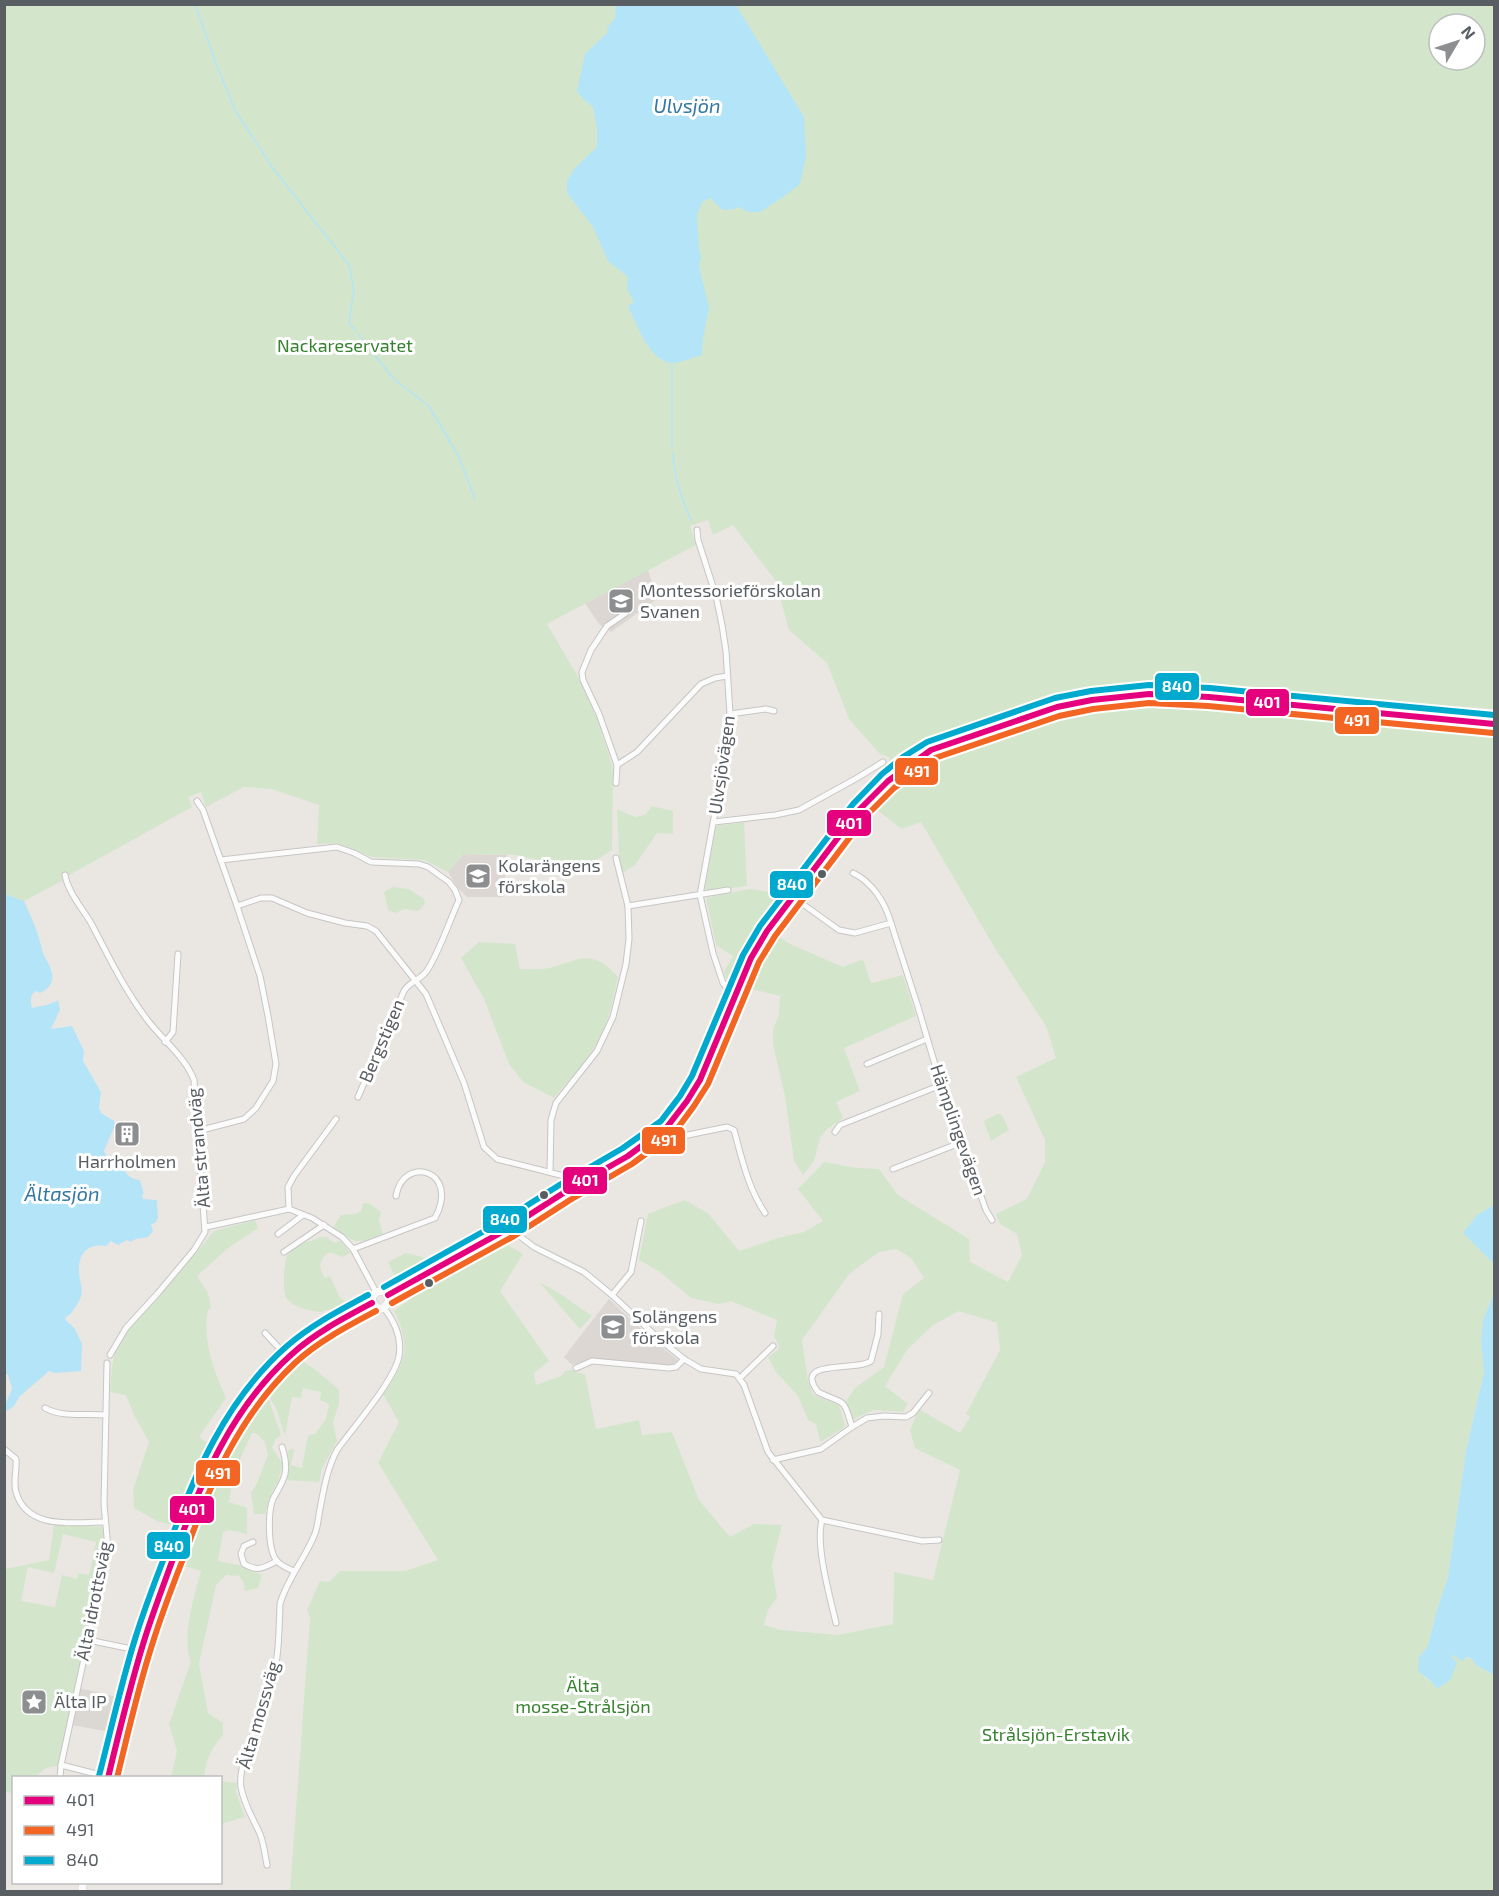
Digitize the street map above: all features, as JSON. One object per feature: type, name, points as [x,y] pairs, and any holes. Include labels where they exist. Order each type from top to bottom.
[{"type":"main road","points":[[388,1295],[509,1228],[573,1187],[628,1156],[667,1127],[700,1080],[733,996],[767,930],[859,810],[888,781],[931,750],[1057,708],[1092,700],[1149,694],[1209,697],[1494,724]]},
{"type":"main road","points":[[383,1291],[388,1295],[389,1301],[384,1308],[379,1309],[372,1304],[375,1292],[383,1291]]},
{"type":"main road","points":[[108,1776],[134,1672],[149,1623],[195,1497],[220,1444],[257,1391],[282,1363],[320,1332],[372,1304]]},
{"type":"street","name":"Ulvsjövägen","points":[[697,530],[718,606],[726,651],[730,714],[714,822],[700,895],[713,953],[723,983],[733,996]]},
{"type":"street","points":[[616,783],[617,765],[600,714],[583,680],[582,672],[591,650],[608,626],[626,613]]},
{"type":"street","points":[[617,765],[637,752],[700,684],[728,676]]},
{"type":"street","points":[[730,714],[766,709],[774,711]]},
{"type":"street","points":[[714,822],[799,810],[883,762]]},
{"type":"street","points":[[197,801],[203,810],[260,976],[276,1064],[273,1081],[256,1108],[243,1119],[198,1131]]},
{"type":"street","name":"Bergstigen","points":[[221,860],[337,847],[371,862],[419,864],[437,872],[455,890],[459,900],[433,958],[425,973],[408,984],[404,991],[358,1097]]},
{"type":"street","points":[[550,1172],[551,1120],[556,1103],[597,1051],[613,1017],[627,958],[628,906],[616,858]]},
{"type":"street","name":"Hämplingevägen","points":[[852,873],[859,876],[876,892],[885,905],[960,1143],[992,1220]]},
{"type":"street","name":"Älta strandväg","points":[[65,875],[67,884],[129,995],[165,1042],[183,1060],[194,1080],[206,1227],[200,1242],[126,1328],[110,1355]]},
{"type":"street","points":[[628,906],[728,890]]},
{"type":"street","points":[[793,897],[839,930],[855,933],[891,923]]},
{"type":"street","points":[[237,906],[261,898],[272,898],[307,913],[367,926],[376,931],[426,994],[464,1083],[484,1147],[497,1159],[564,1176],[573,1187]]},
{"type":"street","points":[[165,1042],[173,1032],[178,954]]},
{"type":"street","name":"Hämplingevägen","points":[[867,1064],[927,1039]]},
{"type":"street","points":[[835,1132],[840,1125],[941,1085]]},
{"type":"street","points":[[289,1209],[288,1187],[336,1119]]},
{"type":"street","points":[[667,1127],[678,1137],[727,1127],[734,1130],[747,1179],[765,1213]]},
{"type":"street","points":[[893,1169],[960,1143]]},
{"type":"street","points":[[353,1249],[435,1218],[440,1208],[441,1185],[435,1177],[420,1172],[406,1176],[397,1187],[396,1196]]},
{"type":"street","points":[[206,1227],[289,1209],[342,1236],[353,1249],[375,1292]]},
{"type":"street","points":[[278,1234],[303,1215]]},
{"type":"street","points":[[612,1295],[631,1272],[640,1221]]},
{"type":"street","points":[[284,1252],[324,1225]]},
{"type":"street","points":[[509,1228],[534,1247],[584,1272],[684,1359],[701,1369],[736,1374],[744,1385],[762,1437],[773,1460],[822,1520],[922,1541],[939,1540]]},
{"type":"street","name":"Älta mossväg","points":[[267,1865],[261,1838],[247,1809],[241,1785],[242,1772],[250,1743],[272,1686],[280,1604],[294,1571],[315,1534],[325,1477],[337,1450],[390,1378],[399,1357],[400,1346],[397,1330],[384,1308]]},
{"type":"street","points":[[852,1427],[846,1405],[837,1398],[818,1392],[812,1381],[813,1375],[823,1368],[860,1366],[871,1361],[878,1334],[879,1314]]},
{"type":"street","points":[[265,1333],[279,1348]]},
{"type":"street","points":[[740,1378],[773,1346]]},
{"type":"street","points":[[576,1368],[592,1361],[669,1368],[676,1367],[684,1359]]},
{"type":"street","name":"Älta idrottsväg","points":[[60,1776],[108,1548],[104,1504],[107,1364]]},
{"type":"street","points":[[773,1460],[821,1449],[867,1418],[906,1417],[913,1413],[929,1393]]},
{"type":"street","points":[[45,1408],[58,1413],[105,1414]]},
{"type":"street","points":[[282,1447],[286,1462],[285,1476],[269,1513],[271,1545],[277,1562],[294,1571]]},
{"type":"street","points":[[4,1449],[16,1459],[16,1492],[30,1513],[48,1522],[105,1522]]},
{"type":"street","points":[[822,1520],[819,1530],[827,1587],[836,1623]]},
{"type":"street","points":[[253,1542],[244,1546],[241,1554],[244,1564],[254,1569],[264,1568],[277,1562]]},
{"type":"street","points":[[88,1640],[127,1647]]},
{"type":"street","points":[[61,1765],[101,1776]]},
{"type":"shaded area","name":"Montessorieförskolan Svanen","points":[[648,570],[657,599],[611,632],[599,624],[585,603]]},
{"type":"shaded area","name":"Kolarängens förskola","points":[[463,854],[507,855],[503,897],[467,897],[458,888],[448,872]]},
{"type":"shaded area","name":"Solängens förskola","points":[[609,1299],[678,1360],[672,1365],[591,1359],[572,1365],[564,1357]]},
{"type":"shaded area","points":[[80,1688],[125,1699],[116,1733],[72,1725]]},
{"type":"green space","name":"Nackareservatet","points":[[5,5],[1494,5],[1494,709],[1328,698],[1150,682],[1083,688],[919,743],[891,766],[889,757],[880,754],[849,719],[827,663],[789,630],[775,580],[733,525],[713,535],[708,520],[690,526],[696,545],[547,624],[577,675],[597,719],[613,770],[612,850],[582,870],[516,855],[463,854],[448,872],[424,860],[372,857],[338,843],[317,844],[319,805],[272,789],[244,787],[206,807],[201,792],[188,797],[192,807],[24,901],[5,935]]},
{"type":"green space","points":[[1148,696],[1494,726],[1494,1205],[1477,1215],[1464,1233],[1494,1264],[1494,1293],[1483,1320],[1481,1342],[1484,1372],[1466,1451],[1448,1577],[1428,1646],[1419,1657],[1425,1678],[1437,1689],[1453,1655],[1472,1659],[1476,1665],[1494,1675],[1494,1891],[290,1892],[310,1617],[307,1610],[320,1581],[329,1582],[340,1571],[405,1571],[438,1560],[378,1463],[399,1422],[383,1394],[397,1373],[404,1354],[403,1335],[394,1311],[449,1271],[501,1241],[523,1254],[500,1291],[549,1361],[534,1373],[536,1385],[561,1376],[565,1371],[573,1370],[585,1374],[596,1429],[639,1420],[642,1435],[672,1432],[699,1500],[730,1537],[754,1524],[782,1525],[772,1565],[777,1598],[768,1610],[764,1625],[781,1630],[838,1635],[893,1624],[894,1572],[933,1580],[960,1470],[915,1448],[910,1430],[919,1409],[960,1433],[970,1417],[966,1414],[1000,1350],[997,1323],[959,1311],[933,1325],[907,1350],[885,1386],[908,1404],[903,1412],[874,1410],[853,1419],[846,1401],[855,1388],[884,1367],[903,1294],[924,1278],[911,1258],[896,1249],[879,1252],[850,1273],[802,1340],[808,1381],[813,1395],[839,1405],[845,1425],[820,1442],[816,1424],[808,1420],[798,1396],[776,1372],[768,1357],[778,1350],[779,1346],[774,1336],[777,1320],[731,1301],[719,1304],[691,1298],[660,1272],[639,1260],[648,1214],[684,1200],[708,1213],[739,1251],[804,1232],[823,1221],[798,1189],[824,1162],[879,1169],[898,1195],[969,1239],[970,1262],[1008,1282],[1022,1255],[1017,1234],[1000,1224],[996,1214],[1027,1199],[1045,1162],[1045,1140],[1016,1077],[1056,1058],[1046,1026],[996,950],[921,822],[902,829],[869,804],[918,764],[942,751],[1024,721],[1100,701]]},
{"type":"green space","points":[[652,806],[673,811],[673,834],[657,833],[635,865],[622,873],[617,809],[635,817],[645,815]]},
{"type":"green space","points":[[744,822],[747,886],[707,892],[705,887],[716,826]]},
{"type":"green space","points":[[393,887],[409,889],[424,899],[425,904],[418,911],[405,909],[395,913],[388,910],[384,892]]},
{"type":"green space","points":[[749,889],[771,892],[779,907],[749,952],[736,982],[727,980],[724,972],[733,956],[716,945],[706,898]]},
{"type":"green space","points":[[775,934],[788,943],[843,967],[863,959],[871,983],[903,975],[916,1016],[844,1048],[860,1091],[836,1102],[843,1118],[826,1130],[820,1138],[814,1161],[803,1175],[794,1161],[785,1096],[773,1044],[773,1029],[779,1015],[780,996],[747,988],[757,962]]},
{"type":"green space","points":[[479,942],[515,944],[520,969],[546,969],[586,958],[600,962],[618,977],[602,1034],[583,1064],[554,1098],[523,1082],[509,1064],[484,999],[461,958]]},
{"type":"green space","points":[[998,1114],[1002,1115],[1009,1130],[991,1141],[984,1122]]},
{"type":"green space","points":[[363,1203],[369,1203],[381,1212],[379,1220],[383,1234],[357,1241],[333,1228],[341,1215],[361,1211]]},
{"type":"green space","points":[[255,1220],[258,1228],[227,1249],[197,1276],[208,1293],[211,1307],[208,1310],[207,1321],[208,1344],[213,1366],[226,1398],[199,1437],[210,1445],[178,1527],[157,1521],[134,1508],[133,1490],[149,1442],[126,1395],[110,1392],[116,1348],[133,1320],[185,1266],[214,1231]]},
{"type":"green space","points":[[326,1237],[335,1243],[341,1240],[350,1253],[342,1257],[327,1253],[320,1265],[325,1278],[330,1276],[339,1296],[349,1306],[339,1312],[335,1308],[321,1312],[303,1308],[290,1302],[285,1293],[284,1272],[288,1254],[299,1245]]},
{"type":"green space","points":[[406,1253],[442,1262],[400,1286],[388,1262]]},
{"type":"green space","points":[[539,1282],[559,1293],[592,1316],[580,1329]]},
{"type":"green space","points":[[298,1358],[339,1390],[339,1404],[333,1422],[337,1441],[322,1468],[319,1482],[286,1480],[289,1465],[288,1451],[292,1448],[294,1451],[291,1465],[302,1468],[309,1435],[315,1434],[326,1419],[329,1404],[320,1400],[321,1392],[303,1388],[301,1398],[292,1397],[285,1436],[276,1408],[266,1392]]},
{"type":"green space","points":[[264,1396],[269,1400],[281,1435],[276,1439],[272,1448],[282,1462],[282,1467],[265,1514],[254,1514],[251,1493],[268,1455],[265,1442],[256,1433],[252,1433],[234,1472],[229,1502],[247,1508],[247,1534],[229,1530],[223,1532],[218,1561],[239,1565],[262,1575],[258,1588],[245,1591],[243,1581],[239,1576],[226,1575],[216,1585],[199,1664],[208,1713],[223,1723],[223,1735],[210,1754],[204,1776],[171,1776],[177,1751],[169,1724],[191,1662],[187,1641],[188,1629],[201,1571],[178,1564],[209,1484],[224,1456]]},
{"type":"green space","points":[[54,1525],[107,1527],[108,1542],[61,1765],[46,1768],[36,1776],[12,1776],[12,1793],[5,1792],[5,1569],[49,1560]],"holes":[[[63,1534],[96,1542],[89,1575],[78,1573],[77,1579],[62,1575],[55,1607],[21,1601],[28,1567],[54,1573]]]},
{"type":"green space","points":[[222,1781],[237,1783],[236,1792],[245,1817],[222,1824]]},
{"type":"water","name":"Ulvsjön","points":[[616,5],[736,5],[804,117],[806,156],[800,184],[760,212],[748,212],[739,207],[723,210],[710,198],[702,202],[697,215],[701,257],[699,266],[709,308],[702,355],[674,363],[666,362],[658,357],[645,342],[628,306],[634,302],[627,289],[628,277],[608,261],[593,227],[567,193],[567,181],[575,168],[597,147],[593,107],[577,91],[585,54],[608,32],[607,28],[615,18]]},
{"type":"water","name":"Ältasjön","points":[[4,894],[24,901],[52,972],[52,980],[46,990],[40,993],[36,991],[33,994],[32,1008],[58,1000],[60,1010],[51,1029],[72,1026],[84,1051],[83,1061],[101,1092],[99,1107],[101,1113],[114,1121],[115,1125],[104,1151],[108,1159],[110,1157],[113,1159],[115,1165],[121,1163],[128,1175],[140,1180],[143,1199],[157,1200],[158,1218],[155,1223],[151,1224],[153,1231],[148,1237],[130,1242],[127,1240],[118,1245],[111,1241],[106,1246],[90,1247],[83,1253],[79,1263],[81,1296],[65,1319],[75,1329],[82,1344],[81,1371],[55,1373],[49,1371],[5,1412],[5,1405],[12,1389],[8,1375],[4,1373]]},
{"type":"water","points":[[1494,1205],[1494,1264],[1463,1233],[1477,1215]]},
{"type":"water","points":[[1494,1293],[1494,1675],[1476,1665],[1472,1659],[1467,1657],[1462,1661],[1453,1655],[1451,1656],[1457,1663],[1450,1680],[1437,1689],[1418,1671],[1419,1657],[1428,1646],[1448,1577],[1466,1451],[1484,1372],[1481,1342],[1483,1320]]},
{"type":"waterway","points":[[195,4],[236,112],[272,167],[349,265],[354,290],[349,323],[356,331]]},
{"type":"waterway","points":[[362,339],[394,379],[429,406],[459,457],[475,499]]},
{"type":"waterway","points":[[672,364],[672,449]]},
{"type":"waterway","points":[[673,453],[679,487],[691,520]]},
{"type":"transit line","name":"840","points":[[384,1287],[504,1220],[623,1148],[661,1121],[692,1076],[743,955],[760,926],[853,804],[882,774],[927,742],[1055,698],[1091,691],[1149,685],[1210,688],[1494,715]]},
{"type":"transit line","name":"401","points":[[388,1295],[509,1228],[565,1192],[628,1156],[667,1127],[700,1080],[751,958],[767,931],[859,810],[888,781],[931,750],[1057,707],[1092,700],[1149,694],[1209,697],[1494,724]]},
{"type":"transit line","name":"491","points":[[392,1303],[514,1236],[632,1164],[674,1133],[708,1084],[759,962],[775,936],[866,816],[894,788],[935,758],[1059,716],[1093,709],[1149,703],[1208,706],[1493,733]]},
{"type":"transit line","name":"840","points":[[99,1776],[142,1617],[176,1524],[213,1441],[246,1390],[287,1346],[336,1312],[368,1295]]},
{"type":"transit line","name":"401","points":[[108,1776],[129,1692],[151,1619],[195,1501],[220,1448],[252,1398],[292,1354],[340,1320],[372,1303]]},
{"type":"transit line","name":"491","points":[[118,1776],[159,1623],[203,1505],[228,1453],[258,1405],[296,1362],[344,1328],[376,1311]]},
{"type":"place","name":"Montessorieförskolan Svanen","points":[[621,601]]},
{"type":"place","name":"Kolarängens förskola","points":[[478,876]]},
{"type":"place","name":"Harrholmen","points":[[127,1134]]},
{"type":"place","name":"Solängens förskola","points":[[613,1327]]},
{"type":"place","name":"Älta IP","points":[[34,1702]]},
{"type":"park label","name":"Älta mosse-Strålsjön","points":[[583,1696]]},
{"type":"park label","name":"Strålsjön-Erstavik","points":[[1056,1735]]}]
